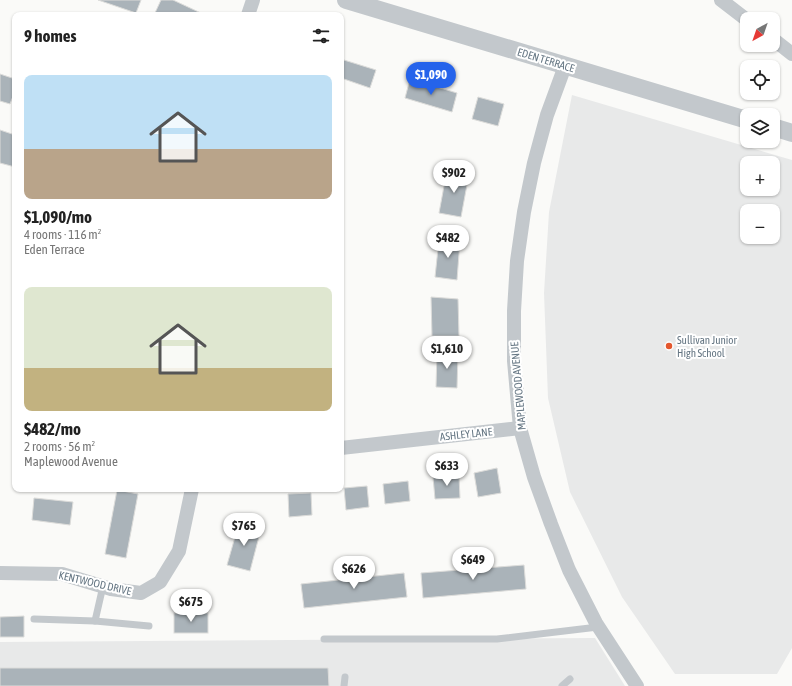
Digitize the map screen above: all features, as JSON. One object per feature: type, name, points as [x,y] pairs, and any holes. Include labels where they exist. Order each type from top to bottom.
[{"type":"street","points":[[249,12],[253,0]]},
{"type":"street","name":"EDEN TERRACE","points":[[346,0],[740,118]]},
{"type":"street","points":[[721,0],[740,15]]},
{"type":"street","points":[[780,45],[792,54]]},
{"type":"street","name":"MAPLEWOOD AVENUE","points":[[565,66],[547,115],[534,163],[524,212],[517,261],[514,311],[514,361],[520,428],[534,477],[570,570],[598,627],[638,686]]},
{"type":"street","points":[[780,129],[792,133]]},
{"type":"street","name":"ASHLEY LANE","points":[[344,448],[520,428]]},
{"type":"street","name":"KENTWOOD DRIVE","points":[[0,573],[62,574],[111,589],[141,593],[160,582],[179,551],[191,492]]},
{"type":"lane","points":[[95,621],[103,586]]},
{"type":"lane","points":[[34,619],[95,621],[149,626]]},
{"type":"lane","points":[[324,639],[497,639],[598,627]]},
{"type":"lane","points":[[344,686],[345,677]]},
{"type":"lane","points":[[562,686],[570,679]]},
{"type":"shaded area","name":"Sullivan Junior High School","points":[[572,95],[740,145],[740,148],[751,148],[778,156],[740,156],[740,196],[780,196],[780,156],[792,160],[792,648],[777,674],[675,674],[622,597],[570,492],[548,398],[544,293],[549,212]]},
{"type":"shaded area","points":[[595,638],[625,686],[0,686],[0,642]]},
{"type":"building","points":[[98,0],[141,0],[136,12]]},
{"type":"building","points":[[161,0],[173,0],[199,12],[155,12]]},
{"type":"building","points":[[344,60],[376,70],[370,88],[344,79]]},
{"type":"building","points":[[0,74],[12,78],[12,99],[10,104],[0,101]]},
{"type":"building","points":[[410,79],[457,93],[452,112],[405,98]]},
{"type":"building","points":[[478,97],[504,104],[498,126],[472,119]]},
{"type":"building","points":[[0,130],[12,134],[12,166],[0,163]]},
{"type":"building","points":[[447,170],[469,174],[461,217],[439,213]]},
{"type":"building","points":[[439,239],[460,241],[457,280],[435,277]]},
{"type":"building","points":[[431,297],[458,299],[459,336],[432,336]]},
{"type":"building","points":[[437,351],[458,352],[457,388],[436,387]]},
{"type":"building","points":[[497,468],[501,493],[478,497],[474,473]]},
{"type":"building","points":[[459,476],[460,498],[435,499],[433,477]]},
{"type":"building","points":[[408,481],[410,501],[385,504],[383,484]]},
{"type":"building","points":[[367,486],[369,507],[346,510],[344,488]]},
{"type":"building","points":[[117,492],[138,494],[126,558],[105,554]]},
{"type":"building","points":[[311,493],[312,515],[289,517],[288,494]]},
{"type":"building","points":[[34,498],[73,502],[70,525],[32,520]]},
{"type":"building","points":[[239,523],[261,529],[250,571],[227,565]]},
{"type":"building","points":[[524,565],[526,589],[423,598],[421,573]]},
{"type":"building","points":[[404,573],[407,597],[304,608],[301,584]]},
{"type":"building","points":[[174,613],[208,613],[208,633],[174,633]]},
{"type":"building","points":[[24,616],[24,637],[0,637],[0,617]]},
{"type":"building","points":[[0,668],[328,668],[329,686],[0,686]]},
{"type":"place","name":"Sullivan Junior High School","points":[[669,346]]}]
